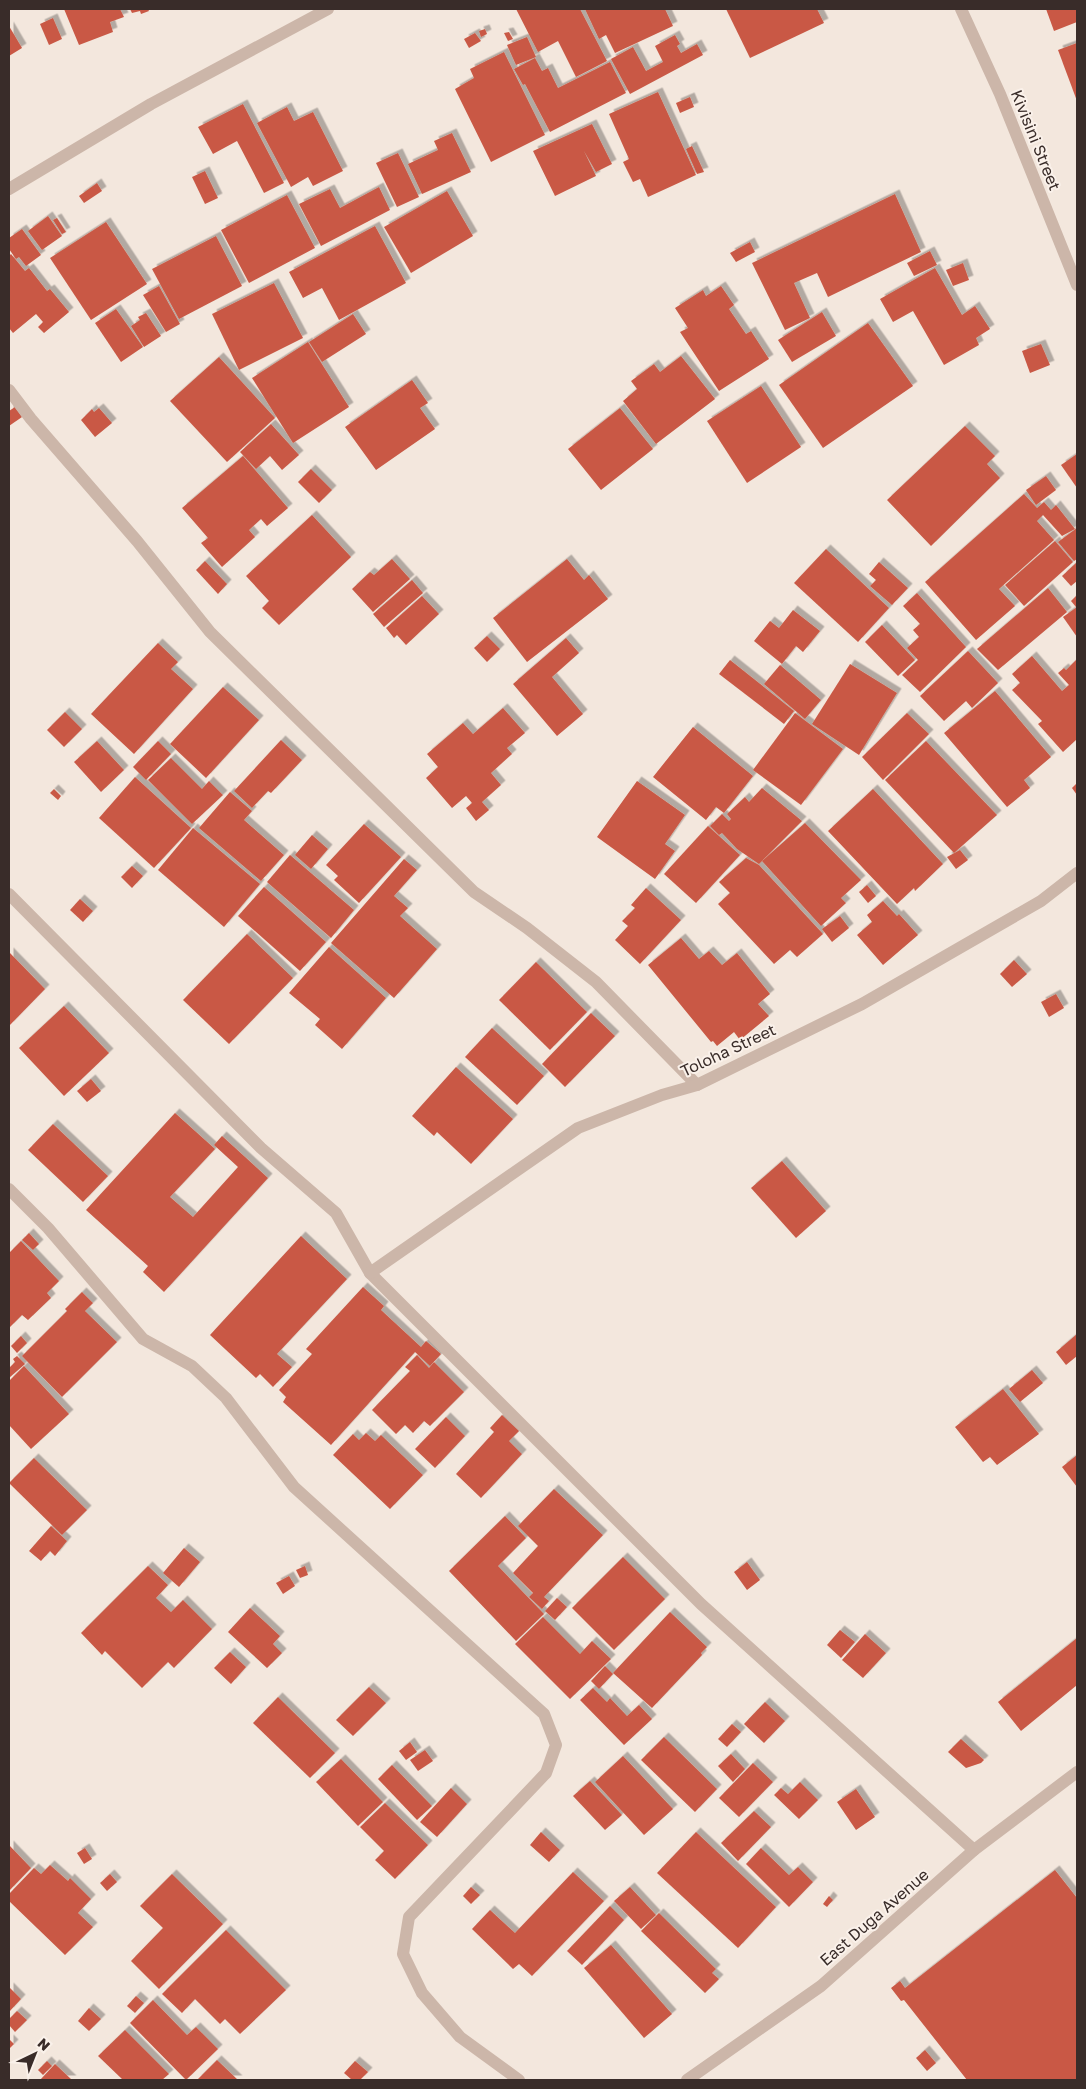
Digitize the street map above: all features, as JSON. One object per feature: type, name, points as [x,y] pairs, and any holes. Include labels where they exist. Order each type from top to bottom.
[{"type":"street","points":[[9,189],[151,104],[328,9]]},
{"type":"street","name":"Kivisini Street","points":[[961,9],[1000,94],[1077,285]]},
{"type":"street","points":[[9,390],[31,419],[137,542],[210,632],[474,892],[527,928],[596,982],[697,1085]]},
{"type":"street","name":"Toloha Street","points":[[370,1273],[578,1128],[662,1095],[697,1085],[862,1004],[1041,901],[1077,873]]},
{"type":"street","points":[[9,894],[261,1148],[336,1213],[370,1273],[701,1604],[974,1850]]},
{"type":"street","points":[[9,1190],[48,1228],[143,1339],[192,1366],[226,1398],[294,1487],[544,1714],[556,1745],[546,1773],[409,1917],[402,1954],[422,1993],[460,2037],[518,2080]]},
{"type":"street","name":"East Duga Avenue","points":[[687,2080],[821,1986],[974,1850],[1077,1772]]},
{"type":"building","points":[[64,9],[120,9],[124,17],[110,22],[113,32],[79,45]]},
{"type":"building","points":[[130,9],[148,9],[149,11],[141,14],[140,11],[132,13]]},
{"type":"building","points":[[516,9],[580,9],[607,61],[576,77],[558,41],[538,52]]},
{"type":"building","points":[[585,9],[665,9],[673,26],[615,53],[606,35],[599,39]]},
{"type":"building","points":[[726,9],[817,9],[824,23],[750,58]]},
{"type":"building","points":[[1046,9],[1077,9],[1077,22],[1054,31]]},
{"type":"building","points":[[53,18],[62,39],[49,45],[40,24]]},
{"type":"building","points":[[9,26],[22,48],[9,56]]},
{"type":"building","points":[[485,29],[487,34],[481,37],[479,31]]},
{"type":"building","points":[[509,32],[513,39],[508,41],[504,33]]},
{"type":"building","points":[[475,33],[481,41],[469,48],[464,39]]},
{"type":"building","points":[[675,35],[680,44],[677,46],[681,53],[697,44],[703,55],[630,94],[611,59],[633,47],[646,71],[663,62],[655,46]]},
{"type":"building","points":[[527,37],[536,57],[516,65],[507,45]]},
{"type":"building","points":[[1077,43],[1077,101],[1058,50]]},
{"type":"building","points":[[504,52],[545,135],[491,162],[455,89],[474,78],[470,69]]},
{"type":"building","points":[[535,58],[542,71],[548,68],[558,88],[610,62],[626,93],[550,132],[525,84],[523,85],[514,69]]},
{"type":"building","points":[[658,92],[696,175],[648,197],[640,179],[633,182],[623,162],[629,159],[609,114]]},
{"type":"building","points":[[690,97],[694,107],[680,113],[676,103]]},
{"type":"building","points":[[243,104],[284,183],[264,193],[237,141],[213,154],[198,127]]},
{"type":"building","points":[[287,107],[294,121],[313,112],[343,171],[313,186],[308,177],[291,187],[257,123]]},
{"type":"building","points":[[592,124],[612,164],[596,172],[584,151],[596,176],[555,196],[533,151]]},
{"type":"building","points":[[452,133],[471,172],[422,194],[408,164],[438,150],[434,141]]},
{"type":"building","points":[[692,146],[704,172],[697,174],[686,149]]},
{"type":"building","points":[[398,153],[419,197],[397,207],[376,163]]},
{"type":"building","points":[[205,171],[218,198],[205,204],[192,177]]},
{"type":"building","points":[[97,183],[102,191],[84,203],[79,196]]},
{"type":"building","points":[[379,187],[390,210],[321,246],[299,204],[330,189],[340,208]]},
{"type":"building","points":[[447,191],[473,236],[411,273],[384,227]]},
{"type":"building","points":[[895,194],[921,252],[828,297],[817,273],[794,283],[810,318],[785,330],[752,263]]},
{"type":"building","points":[[287,195],[315,248],[249,283],[221,230]]},
{"type":"building","points":[[48,216],[62,236],[42,250],[28,231]]},
{"type":"building","points":[[57,218],[66,232],[62,234],[53,220]]},
{"type":"building","points":[[106,222],[147,284],[91,320],[50,258]]},
{"type":"building","points":[[375,226],[406,283],[339,320],[322,288],[303,298],[289,272]]},
{"type":"building","points":[[22,229],[41,255],[26,266],[19,257],[16,259],[9,249],[9,238]]},
{"type":"building","points":[[216,236],[242,286],[179,319],[152,269]]},
{"type":"building","points":[[750,242],[755,252],[736,262],[730,253]]},
{"type":"building","points":[[930,251],[937,265],[914,276],[907,263]]},
{"type":"building","points":[[11,254],[25,271],[29,268],[47,291],[50,289],[69,312],[44,333],[38,327],[43,322],[36,314],[13,333],[9,328],[9,256]]},
{"type":"building","points":[[963,263],[969,280],[953,286],[946,270]]},
{"type":"building","points":[[935,268],[962,315],[975,306],[990,329],[976,338],[979,345],[944,365],[913,311],[893,322],[880,299]]},
{"type":"building","points":[[274,283],[303,338],[239,370],[212,314]]},
{"type":"building","points":[[159,286],[180,324],[166,332],[143,295]]},
{"type":"building","points":[[721,286],[734,305],[729,309],[746,334],[751,331],[769,359],[719,391],[680,332],[688,328],[675,308],[703,290],[706,296]]},
{"type":"building","points":[[116,309],[143,347],[121,362],[95,323]]},
{"type":"building","points":[[822,312],[836,336],[792,362],[778,340]]},
{"type":"building","points":[[146,313],[161,336],[144,347],[131,326],[140,320],[138,317]]},
{"type":"building","points":[[353,314],[366,334],[322,362],[309,342]]},
{"type":"building","points":[[868,323],[913,386],[823,448],[779,385]]},
{"type":"building","points":[[308,342],[349,407],[293,443],[252,378]]},
{"type":"building","points":[[1041,344],[1050,365],[1030,373],[1022,351]]},
{"type":"building","points":[[681,356],[715,399],[656,444],[623,401],[637,389],[631,381],[654,364],[660,372]]},
{"type":"building","points":[[219,357],[275,418],[227,462],[170,401]]},
{"type":"building","points":[[412,380],[428,403],[420,408],[435,429],[376,470],[345,427]]},
{"type":"building","points":[[761,386],[801,447],[747,483],[707,421]]},
{"type":"building","points":[[15,407],[22,417],[9,426],[9,411]]},
{"type":"building","points":[[99,408],[112,423],[95,437],[81,420],[92,409],[94,412]]},
{"type":"building","points":[[620,408],[653,449],[601,490],[568,449]]},
{"type":"building","points":[[271,424],[299,455],[282,470],[270,456],[256,469],[240,452]]},
{"type":"building","points":[[965,426],[995,456],[987,464],[1000,478],[931,546],[887,500]]},
{"type":"building","points":[[1077,454],[1077,488],[1061,465]]},
{"type":"building","points":[[243,456],[288,508],[267,526],[261,519],[249,530],[255,537],[222,567],[201,543],[208,538],[182,508]]},
{"type":"building","points":[[311,469],[332,490],[319,503],[298,482]]},
{"type":"building","points":[[1046,476],[1056,490],[1036,505],[1026,490]]},
{"type":"building","points":[[1024,494],[1037,508],[1044,502],[1051,510],[1056,505],[1075,529],[1062,536],[1043,515],[1037,521],[1054,540],[999,589],[1015,606],[976,640],[925,582]]},
{"type":"building","points":[[312,515],[351,557],[279,625],[262,608],[269,601],[246,576]]},
{"type":"building","points":[[1077,528],[1077,559],[1074,561],[1058,542]]},
{"type":"building","points":[[1055,541],[1073,562],[1024,606],[1005,585]]},
{"type":"building","points":[[826,549],[889,608],[858,642],[794,583]]},
{"type":"building","points":[[392,559],[410,579],[373,612],[352,589],[370,572],[374,575]]},
{"type":"building","points":[[567,559],[584,580],[589,575],[608,599],[527,662],[493,618]]},
{"type":"building","points":[[205,561],[227,584],[218,594],[196,570]]},
{"type":"building","points":[[879,562],[908,588],[892,605],[870,586],[876,580],[869,574]]},
{"type":"building","points":[[1076,563],[1077,581],[1071,586],[1062,576]]},
{"type":"building","points":[[412,580],[423,593],[384,627],[373,614]]},
{"type":"building","points":[[1048,588],[1067,612],[998,670],[977,649]]},
{"type":"building","points":[[917,593],[966,647],[920,692],[902,675],[918,660],[907,648],[919,637],[913,630],[920,624],[903,606]]},
{"type":"building","points":[[1077,595],[1077,606],[1076,607],[1071,601]]},
{"type":"building","points":[[422,596],[439,614],[406,645],[397,635],[394,638],[386,628]]},
{"type":"building","points":[[1077,607],[1077,637],[1063,617]]},
{"type":"building","points":[[793,610],[820,631],[803,652],[796,646],[782,664],[754,641],[770,621],[779,628]]},
{"type":"building","points":[[882,625],[915,660],[898,676],[865,642]]},
{"type":"building","points":[[487,636],[500,649],[487,662],[474,648]]},
{"type":"building","points":[[566,638],[579,653],[552,677],[583,714],[557,736],[513,684]]},
{"type":"building","points":[[158,643],[178,662],[171,669],[193,689],[134,754],[91,714]]},
{"type":"building","points":[[968,651],[998,683],[972,708],[966,701],[944,721],[920,696]]},
{"type":"building","points":[[1032,656],[1062,691],[1069,685],[1058,673],[1064,668],[1066,670],[1077,659],[1077,739],[1063,752],[1038,724],[1042,721],[1012,690],[1020,683],[1012,674]]},
{"type":"building","points":[[730,660],[794,711],[784,724],[719,674]]},
{"type":"building","points":[[850,664],[897,693],[859,755],[812,724]]},
{"type":"building","points":[[780,665],[821,700],[805,719],[764,684]]},
{"type":"building","points":[[223,687],[259,720],[206,778],[170,744]]},
{"type":"building","points":[[995,691],[1051,757],[1024,780],[1030,788],[1007,807],[944,733]]},
{"type":"building","points":[[503,708],[525,733],[507,748],[512,754],[491,773],[501,785],[482,802],[489,810],[476,821],[466,808],[472,803],[466,796],[452,808],[426,778],[438,767],[427,754],[463,723],[473,734]]},
{"type":"building","points":[[65,712],[82,729],[64,747],[47,730]]},
{"type":"building","points":[[795,713],[843,749],[801,805],[753,770]]},
{"type":"building","points":[[907,713],[929,734],[883,780],[862,757]]},
{"type":"building","points":[[693,727],[753,776],[724,813],[716,807],[706,820],[653,777]]},
{"type":"building","points":[[281,740],[302,760],[271,793],[268,791],[252,808],[234,791]]},
{"type":"building","points":[[97,741],[124,770],[101,792],[74,762]]},
{"type":"building","points":[[158,741],[171,754],[146,780],[133,767]]},
{"type":"building","points":[[926,741],[997,815],[954,853],[885,780]]},
{"type":"building","points":[[171,758],[202,789],[209,781],[223,795],[192,824],[148,780]]},
{"type":"building","points":[[135,777],[191,828],[154,868],[99,818]]},
{"type":"building","points":[[637,781],[685,815],[665,844],[675,851],[655,879],[597,837]]},
{"type":"building","points":[[1077,783],[1077,795],[1072,788]]},
{"type":"building","points":[[762,788],[802,821],[759,864],[737,849],[722,833],[719,835],[710,826],[722,814],[729,821],[731,819],[727,814],[745,797],[749,802]]},
{"type":"building","points":[[54,789],[61,796],[58,800],[50,793]]},
{"type":"building","points":[[873,789],[943,864],[915,891],[914,888],[897,904],[828,831]]},
{"type":"building","points":[[230,792],[252,811],[244,820],[284,855],[261,881],[199,828]]},
{"type":"building","points":[[805,823],[861,880],[841,898],[846,903],[821,926],[762,861]]},
{"type":"building","points":[[364,824],[401,857],[359,903],[334,880],[338,876],[326,865]]},
{"type":"building","points":[[708,826],[740,855],[696,903],[664,874]]},
{"type":"building","points":[[193,828],[260,884],[224,927],[158,870]]},
{"type":"building","points":[[312,835],[328,849],[311,869],[295,855]]},
{"type":"building","points":[[960,850],[968,860],[956,869],[947,857]]},
{"type":"building","points":[[290,855],[354,910],[331,938],[267,882]]},
{"type":"building","points":[[746,858],[759,865],[823,934],[797,957],[790,950],[774,964],[718,904],[730,893],[719,882]]},
{"type":"building","points":[[404,859],[417,870],[394,896],[408,908],[400,916],[437,949],[394,998],[331,943]]},
{"type":"building","points":[[132,866],[143,876],[132,888],[121,877]]},
{"type":"building","points":[[867,885],[876,896],[868,903],[859,892]]},
{"type":"building","points":[[264,887],[326,942],[300,971],[238,916]]},
{"type":"building","points":[[646,888],[681,920],[640,964],[615,940],[628,926],[622,921],[635,908],[631,905]]},
{"type":"building","points":[[80,899],[93,911],[83,922],[70,910]]},
{"type":"building","points":[[883,901],[897,916],[899,914],[918,935],[883,965],[857,935],[872,922],[867,915]]},
{"type":"building","points":[[840,916],[849,928],[832,942],[822,929]]},
{"type":"building","points":[[247,934],[293,978],[229,1044],[183,1000]]},
{"type":"building","points":[[681,938],[699,959],[709,951],[722,965],[737,953],[770,994],[758,1004],[769,1016],[740,1040],[734,1032],[717,1046],[713,1041],[711,1042],[648,965]]},
{"type":"building","points":[[329,947],[386,998],[342,1049],[315,1025],[320,1019],[289,993]]},
{"type":"building","points":[[9,952],[45,989],[9,1026]]},
{"type":"building","points":[[1014,960],[1027,974],[1012,987],[1000,974]]},
{"type":"building","points":[[536,962],[587,1012],[550,1050],[499,1000]]},
{"type":"building","points":[[1056,994],[1064,1008],[1049,1017],[1041,1002]]},
{"type":"building","points":[[64,1006],[109,1053],[64,1096],[19,1048]]},
{"type":"building","points":[[591,1013],[615,1036],[565,1087],[542,1064]]},
{"type":"building","points":[[492,1028],[544,1076],[517,1105],[465,1057]]},
{"type":"building","points":[[456,1067],[513,1119],[471,1164],[437,1132],[434,1136],[412,1116]]},
{"type":"building","points":[[91,1079],[101,1091],[87,1102],[77,1091]]},
{"type":"building","points":[[175,1113],[215,1149],[170,1197],[193,1217],[238,1167],[214,1145],[222,1136],[268,1178],[164,1292],[143,1272],[148,1266],[86,1210]]},
{"type":"building","points":[[53,1124],[108,1176],[83,1202],[28,1150]]},
{"type":"building","points":[[782,1161],[826,1211],[796,1238],[751,1188]]},
{"type":"building","points":[[29,1233],[39,1244],[33,1250],[22,1240]]},
{"type":"building","points":[[301,1236],[347,1279],[277,1354],[292,1367],[273,1387],[260,1374],[256,1378],[210,1335]]},
{"type":"building","points":[[21,1241],[59,1281],[47,1293],[51,1298],[28,1320],[22,1315],[9,1328],[9,1253]]},
{"type":"building","points":[[363,1287],[384,1306],[381,1310],[421,1347],[426,1341],[441,1354],[430,1366],[415,1352],[331,1445],[283,1402],[286,1397],[279,1390],[312,1354],[306,1349]]},
{"type":"building","points":[[82,1292],[93,1303],[85,1311],[117,1342],[62,1397],[22,1356],[67,1311],[65,1309]]},
{"type":"building","points":[[1077,1334],[1077,1356],[1066,1365],[1056,1352]]},
{"type":"building","points":[[21,1336],[27,1343],[17,1353],[11,1346]]},
{"type":"building","points":[[417,1355],[429,1368],[434,1362],[464,1392],[430,1426],[424,1421],[413,1433],[405,1425],[396,1434],[372,1410],[410,1371],[405,1367]]},
{"type":"building","points":[[17,1356],[25,1364],[9,1378],[9,1368],[15,1362],[13,1359]]},
{"type":"building","points":[[24,1366],[69,1414],[31,1449],[9,1425],[9,1381]]},
{"type":"building","points":[[1032,1370],[1043,1383],[1020,1402],[1009,1389]]},
{"type":"building","points":[[1003,1389],[1039,1434],[997,1465],[990,1457],[983,1462],[955,1427]]},
{"type":"building","points":[[502,1415],[519,1431],[509,1441],[522,1454],[481,1498],[456,1474],[494,1432],[490,1428]]},
{"type":"building","points":[[446,1417],[465,1436],[435,1468],[415,1449]]},
{"type":"building","points":[[366,1433],[375,1441],[381,1435],[423,1475],[390,1509],[333,1455],[353,1434],[359,1440]]},
{"type":"building","points":[[1077,1455],[1077,1487],[1062,1467]]},
{"type":"building","points":[[34,1458],[87,1510],[62,1535],[9,1483]]},
{"type":"building","points":[[554,1489],[603,1535],[544,1597],[549,1601],[542,1609],[529,1597],[533,1593],[513,1573],[538,1546],[518,1526]]},
{"type":"building","points":[[505,1516],[526,1538],[498,1566],[544,1614],[516,1641],[449,1571]]},
{"type":"building","points":[[51,1526],[67,1541],[55,1556],[50,1551],[41,1561],[29,1551]]},
{"type":"building","points":[[184,1548],[200,1562],[179,1587],[163,1573]]},
{"type":"building","points":[[623,1557],[665,1599],[614,1650],[572,1608]]},
{"type":"building","points":[[747,1562],[760,1580],[747,1590],[734,1572]]},
{"type":"building","points":[[148,1566],[168,1585],[156,1598],[171,1612],[183,1600],[212,1629],[174,1668],[168,1662],[142,1688],[105,1651],[102,1655],[81,1633]]},
{"type":"building","points":[[305,1566],[308,1575],[300,1578],[296,1570]]},
{"type":"building","points":[[289,1576],[295,1586],[283,1594],[276,1583]]},
{"type":"building","points":[[557,1598],[567,1607],[555,1620],[545,1611]]},
{"type":"building","points":[[250,1608],[280,1636],[273,1644],[282,1653],[267,1668],[228,1632]]},
{"type":"building","points":[[670,1612],[707,1647],[701,1653],[702,1655],[652,1708],[613,1673]]},
{"type":"building","points":[[543,1617],[580,1654],[592,1641],[611,1659],[570,1699],[515,1644]]},
{"type":"building","points":[[840,1630],[855,1642],[841,1658],[827,1645]]},
{"type":"building","points":[[865,1634],[886,1653],[863,1678],[842,1660]]},
{"type":"building","points":[[1077,1638],[1077,1685],[1021,1731],[998,1702]]},
{"type":"building","points":[[230,1652],[246,1667],[231,1684],[214,1668]]},
{"type":"building","points":[[605,1666],[613,1674],[599,1689],[591,1681]]},
{"type":"building","points":[[369,1687],[386,1703],[353,1736],[336,1720]]},
{"type":"building","points":[[593,1688],[607,1702],[610,1698],[627,1716],[639,1705],[652,1719],[624,1745],[580,1700]]},
{"type":"building","points":[[278,1697],[335,1753],[310,1778],[253,1723]]},
{"type":"building","points":[[765,1702],[785,1721],[764,1743],[744,1724]]},
{"type":"building","points":[[732,1724],[741,1732],[727,1747],[718,1739]]},
{"type":"building","points":[[664,1737],[717,1789],[695,1812],[641,1760]]},
{"type":"building","points":[[961,1739],[984,1760],[981,1763],[966,1768],[948,1752]]},
{"type":"building","points":[[410,1742],[417,1752],[406,1760],[399,1751]]},
{"type":"building","points":[[425,1750],[433,1761],[418,1771],[410,1760]]},
{"type":"building","points":[[731,1754],[745,1769],[733,1782],[718,1766]]},
{"type":"building","points":[[623,1756],[673,1809],[644,1835],[595,1782]]},
{"type":"building","points":[[341,1759],[383,1802],[358,1826],[316,1782]]},
{"type":"building","points":[[753,1763],[773,1782],[739,1817],[719,1798]]},
{"type":"building","points":[[392,1765],[432,1806],[417,1820],[378,1779]]},
{"type":"building","points":[[590,1781],[622,1815],[605,1830],[573,1796]]},
{"type":"building","points":[[800,1782],[818,1800],[799,1819],[774,1795],[781,1788],[788,1794]]},
{"type":"building","points":[[451,1788],[467,1804],[437,1837],[420,1822]]},
{"type":"building","points":[[856,1789],[875,1817],[856,1830],[837,1802]]},
{"type":"building","points":[[385,1803],[428,1845],[395,1879],[375,1860],[384,1851],[360,1827]]},
{"type":"building","points":[[754,1811],[771,1827],[738,1861],[721,1843]]},
{"type":"building","points":[[541,1832],[560,1850],[549,1862],[530,1845]]},
{"type":"building","points":[[696,1832],[776,1907],[738,1948],[657,1873]]},
{"type":"building","points":[[9,1845],[31,1868],[9,1891]]},
{"type":"building","points":[[85,1848],[92,1859],[84,1864],[77,1853]]},
{"type":"building","points":[[761,1848],[789,1875],[798,1867],[813,1882],[789,1907],[746,1864]]},
{"type":"building","points":[[50,1865],[68,1881],[70,1878],[91,1899],[78,1913],[93,1927],[65,1955],[9,1901],[9,1894],[34,1868],[41,1874]]},
{"type":"building","points":[[1055,1870],[1077,1898],[1077,2080],[967,2080],[904,2000],[901,2001],[891,1988],[900,1981],[905,1988]]},
{"type":"building","points":[[573,1872],[604,1901],[532,1976],[519,1964],[513,1969],[472,1929],[490,1910],[515,1933]]},
{"type":"building","points":[[110,1874],[117,1882],[107,1891],[100,1883]]},
{"type":"building","points":[[172,1874],[223,1924],[159,1989],[131,1961],[163,1928],[140,1906]]},
{"type":"building","points":[[471,1887],[480,1895],[471,1904],[463,1896]]},
{"type":"building","points":[[630,1887],[656,1915],[641,1929],[614,1901]]},
{"type":"building","points":[[829,1896],[833,1900],[827,1907],[823,1904]]},
{"type":"building","points":[[610,1906],[624,1920],[582,1965],[567,1951]]},
{"type":"building","points":[[659,1913],[716,1969],[712,1973],[719,1979],[705,1993],[641,1931]]},
{"type":"building","points":[[226,1930],[286,1990],[240,2034],[225,2019],[220,2024],[195,1999],[182,2013],[162,1994]]},
{"type":"building","points":[[611,1945],[672,2014],[644,2038],[584,1968]]},
{"type":"building","points":[[9,1987],[21,1999],[9,2012]]},
{"type":"building","points":[[136,1996],[144,2003],[135,2013],[127,2006]]},
{"type":"building","points":[[153,2000],[187,2035],[196,2027],[218,2049],[186,2080],[130,2023]]},
{"type":"building","points":[[89,2008],[101,2019],[89,2031],[78,2021]]},
{"type":"building","points":[[17,2011],[27,2020],[15,2032],[9,2025],[9,2019]]},
{"type":"building","points":[[125,2030],[169,2074],[162,2080],[123,2080],[98,2056]]},
{"type":"building","points":[[9,2039],[14,2044],[9,2049]]},
{"type":"building","points":[[925,2050],[936,2063],[927,2071],[916,2058]]},
{"type":"building","points":[[217,2060],[238,2080],[197,2080]]},
{"type":"building","points":[[47,2061],[52,2066],[43,2075],[38,2070]]},
{"type":"building","points":[[355,2061],[368,2072],[360,2080],[352,2080],[344,2073]]},
{"type":"building","points":[[55,2064],[72,2080],[40,2080]]}]
